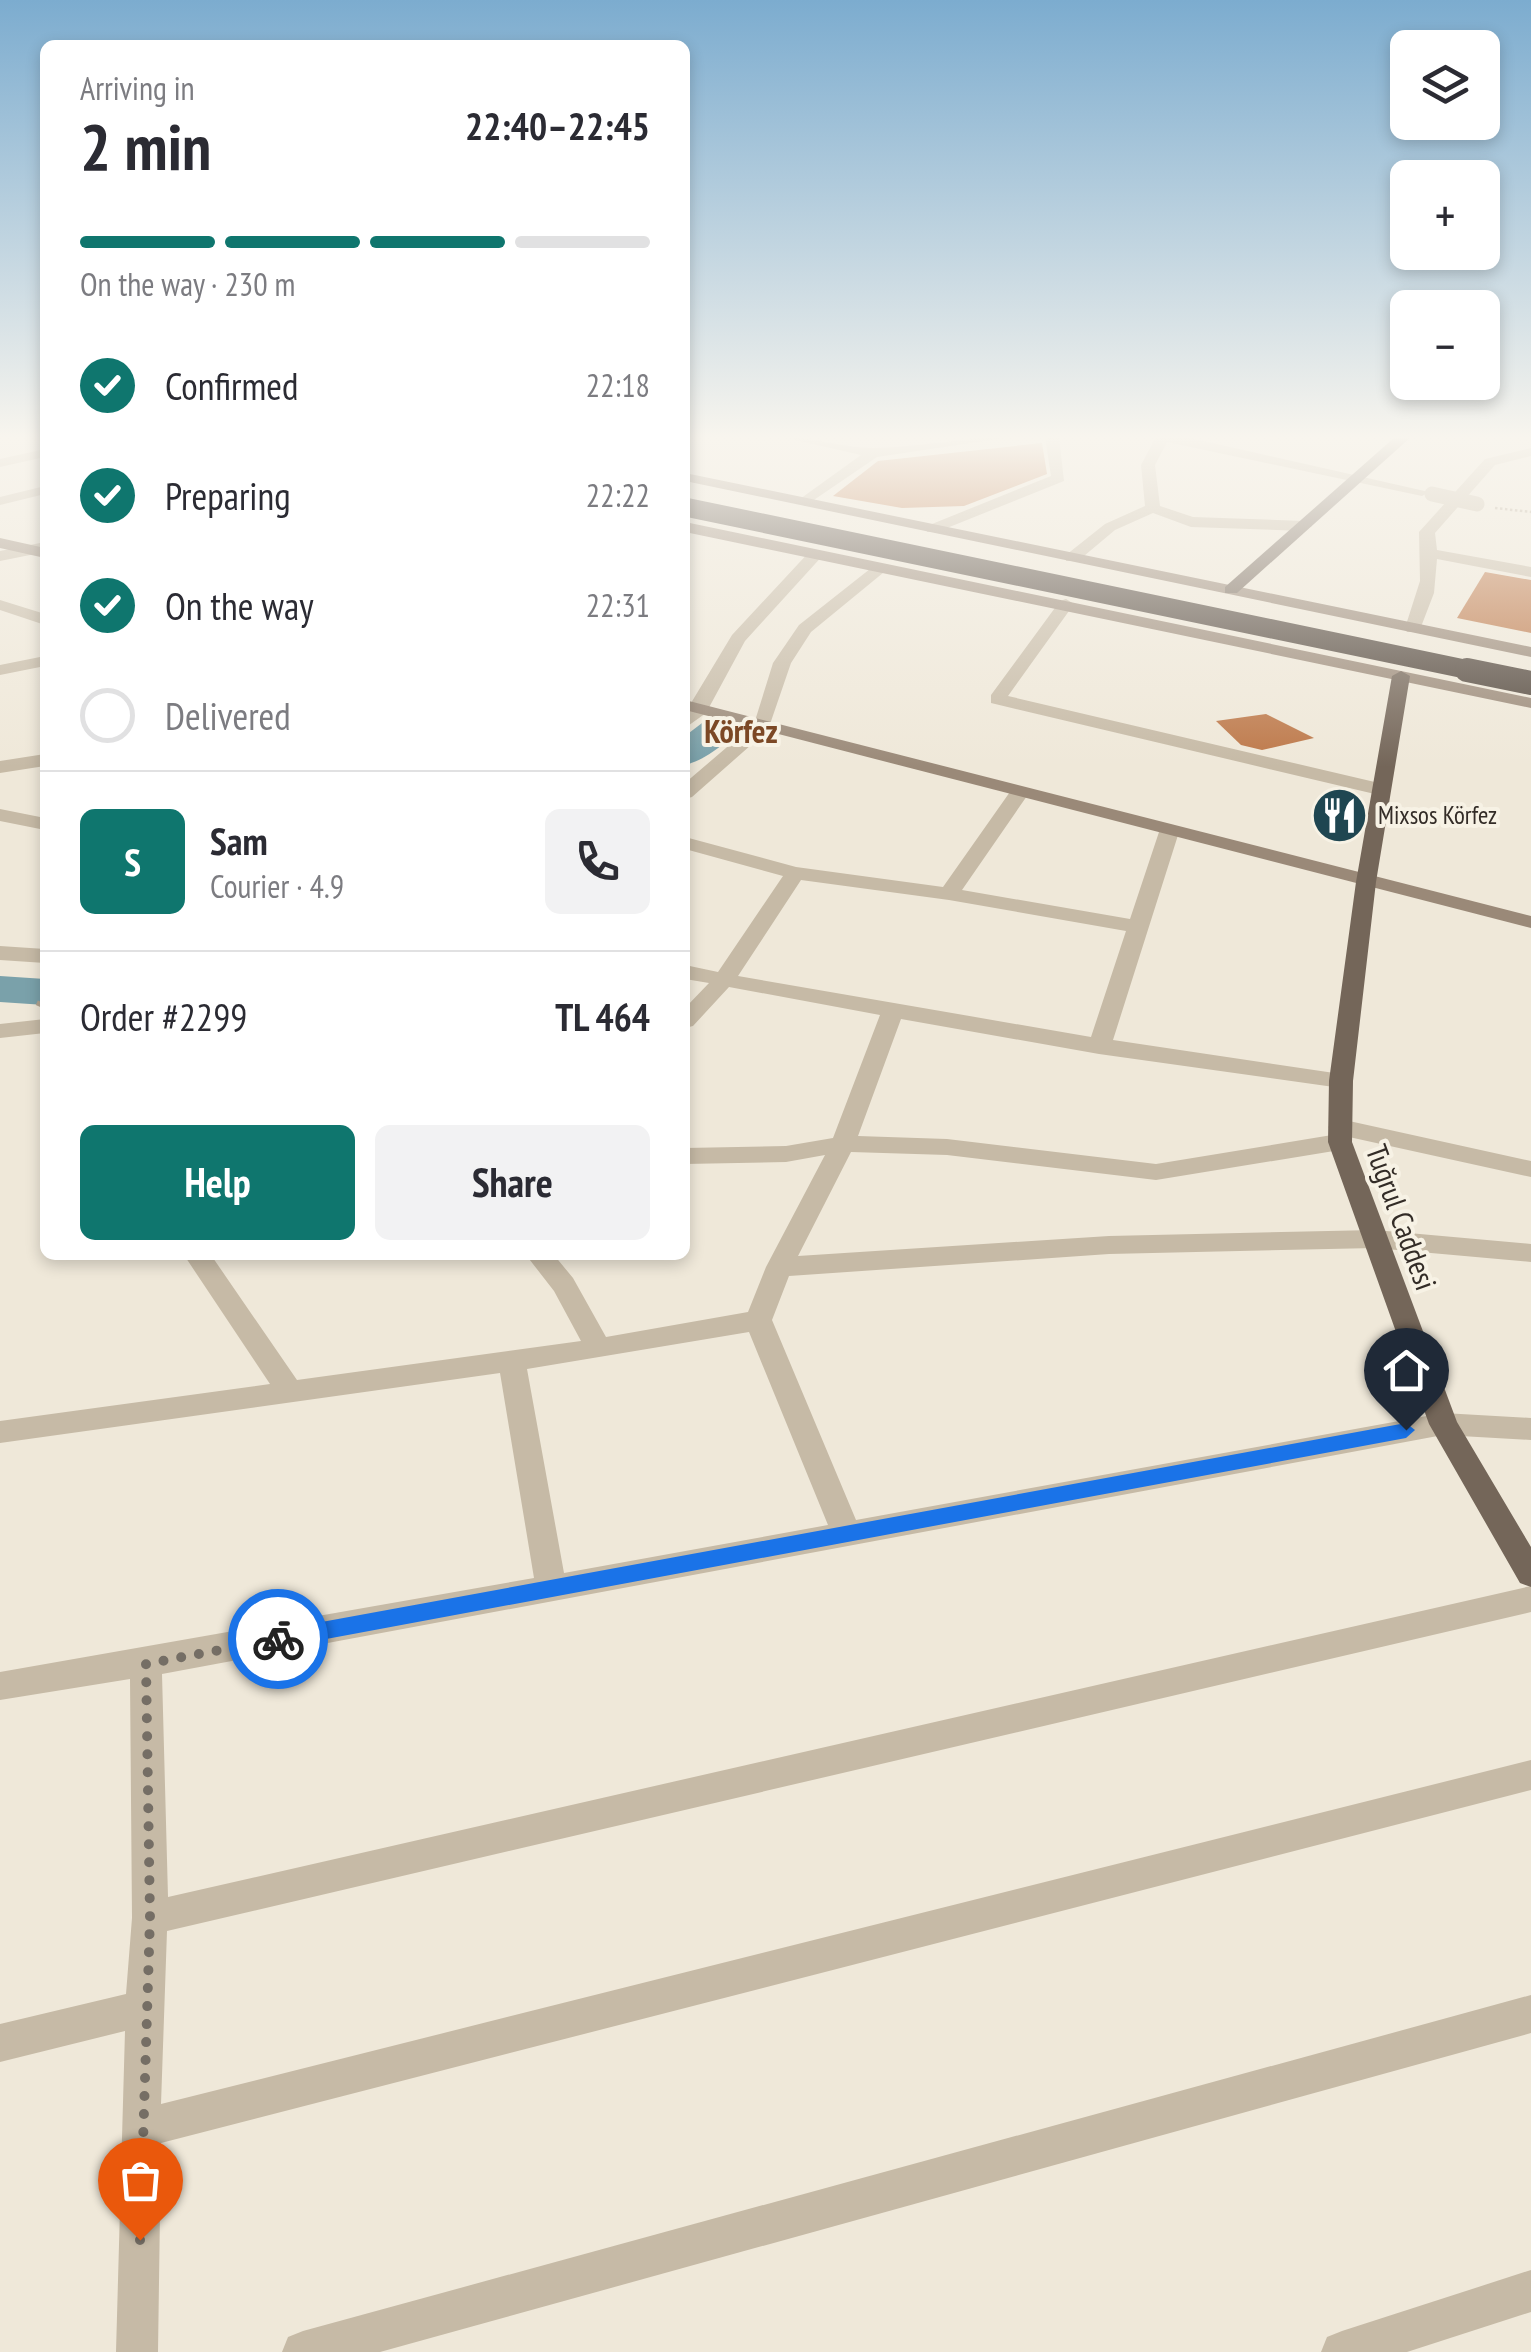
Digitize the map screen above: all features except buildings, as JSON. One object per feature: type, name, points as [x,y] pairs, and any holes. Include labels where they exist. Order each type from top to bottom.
[{"type":"highway","points":[[879,547],[1531,684]]},
{"type":"highway","points":[[961,547],[1531,664]]},
{"type":"main road","points":[[782,547],[1531,703]]},
{"type":"main road","points":[[1018,547],[1531,652]]},
{"type":"main road","points":[[1231,590],[1280,547]]},
{"type":"main road","points":[[1037,598],[1072,558]]},
{"type":"main road","points":[[1401,676],[1413,628]]},
{"type":"main road","points":[[1432,682],[1413,668],[1421,638],[1444,634]]},
{"type":"main road","name":"Tuğrul Caddesi","points":[[1401,676],[1378,789],[1342,1080],[1340,1134],[1443,1424],[1531,1574]]},
{"type":"main road","points":[[690,713],[762,726],[1531,922]]},
{"type":"street","points":[[1072,558],[1086,547]]},
{"type":"street","points":[[1413,628],[1427,600],[1429,547]]},
{"type":"street","points":[[0,556],[40,550]]},
{"type":"street","points":[[1430,553],[1531,572]]},
{"type":"street","points":[[690,713],[738,639],[816,554]]},
{"type":"street","points":[[690,788],[762,726],[782,663],[805,629],[881,568]]},
{"type":"street","points":[[1066,604],[997,699],[1378,789]]},
{"type":"street","points":[[0,605],[40,618]]},
{"type":"street","points":[[0,670],[40,661]]},
{"type":"street","points":[[0,767],[40,761]]},
{"type":"street","points":[[949,894],[1020,793]]},
{"type":"street","points":[[0,816],[40,823]]},
{"type":"street","points":[[1099,1047],[1168,832]]},
{"type":"street","points":[[690,844],[794,873],[949,894],[1138,927]]},
{"type":"street","points":[[690,1016],[724,980],[794,873]]},
{"type":"street","points":[[0,953],[40,956]]},
{"type":"street","points":[[690,973],[892,1013],[1099,1047],[1342,1080]]},
{"type":"street","points":[[846,1532],[758,1320],[779,1267],[844,1144],[892,1013]]},
{"type":"street","points":[[0,1031],[40,1029]]},
{"type":"street","points":[[690,1156],[786,1154],[844,1144],[947,1147],[1156,1172],[1340,1134],[1531,1169]]},
{"type":"street","points":[[779,1267],[1109,1244],[1376,1239],[1531,1253]]},
{"type":"street","points":[[200,1260],[290,1392]]},
{"type":"street","points":[[543,1260],[564,1284],[599,1349]]},
{"type":"street","points":[[0,1432],[599,1349],[758,1320]]},
{"type":"street","points":[[512,1360],[551,1587]]},
{"type":"street","points":[[0,1686],[146,1664],[1443,1424],[1531,1429]]},
{"type":"street","points":[[150,1918],[1531,1599]]},
{"type":"street","points":[[137,2352],[144,2008],[150,1918],[146,1664]]},
{"type":"street","points":[[142,2128],[1531,1775]]},
{"type":"street","points":[[0,2044],[144,2008]]},
{"type":"street","points":[[303,2352],[1531,2014]]},
{"type":"street","points":[[1342,2352],[1531,2292]]},
{"type":"waterway","points":[[690,750],[719,728]]},
{"type":"waterway","points":[[0,989],[40,992]]},
{"type":"way so far","points":[[140,2240],[144,2008],[150,1918],[146,1664],[278,1639]]},
{"type":"place","name":"Mixsos Körfez","points":[[1339,815]]},
{"type":"district","name":"Körfez","points":[[741,731]]},
{"type":"route","points":[[278,1639],[1406,1430]]}]
